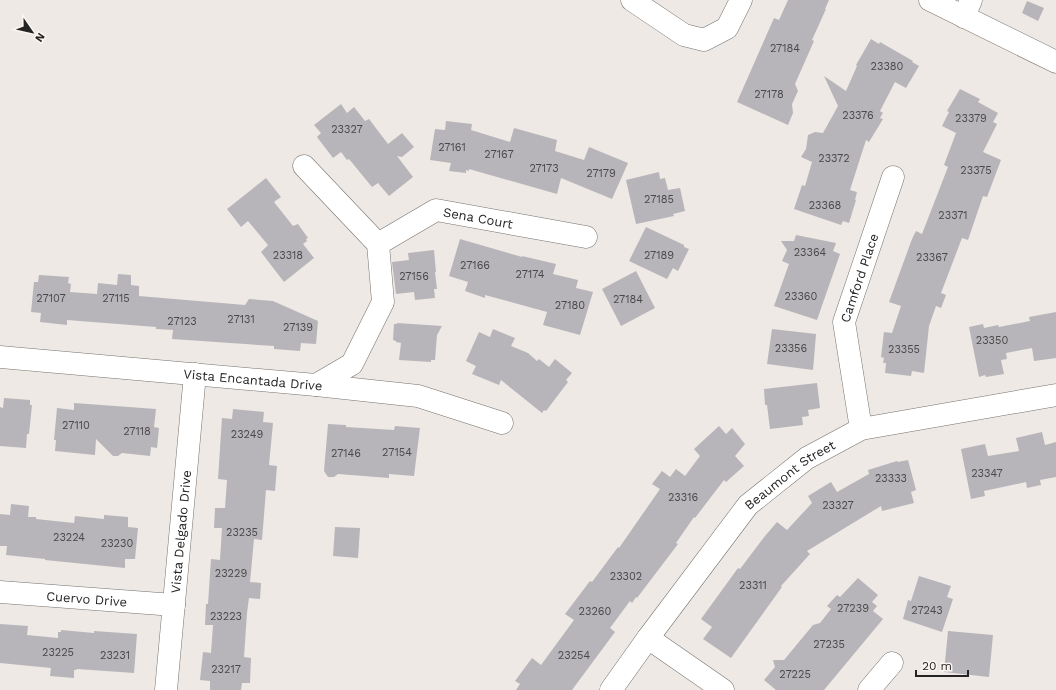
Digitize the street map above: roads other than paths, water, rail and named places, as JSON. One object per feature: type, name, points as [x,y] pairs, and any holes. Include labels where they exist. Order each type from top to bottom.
[{"type":"street","points":[[632,0],[684,34],[704,40],[727,28],[741,0]]},
{"type":"street","points":[[930,0],[968,8],[1056,62]]},
{"type":"street","points":[[304,166],[378,244],[383,302],[352,364],[316,385]]},
{"type":"street","name":"Camford Place","points":[[861,429],[844,322],[893,177]]},
{"type":"street","name":"Sena Court","points":[[378,244],[436,210],[586,237]]},
{"type":"street","name":"Vista Encantada Drive","points":[[0,357],[316,385],[418,396],[502,423]]},
{"type":"street","name":"Vista Delgado Drive","points":[[166,690],[195,374]]},
{"type":"street","name":"Beaumont Street","points":[[611,690],[648,638],[748,505],[807,458],[861,429],[1056,395]]},
{"type":"street","name":"Cuervo Drive","points":[[0,592],[174,605]]},
{"type":"street","points":[[648,638],[723,690]]},
{"type":"street","points":[[869,690],[892,663]]}]
